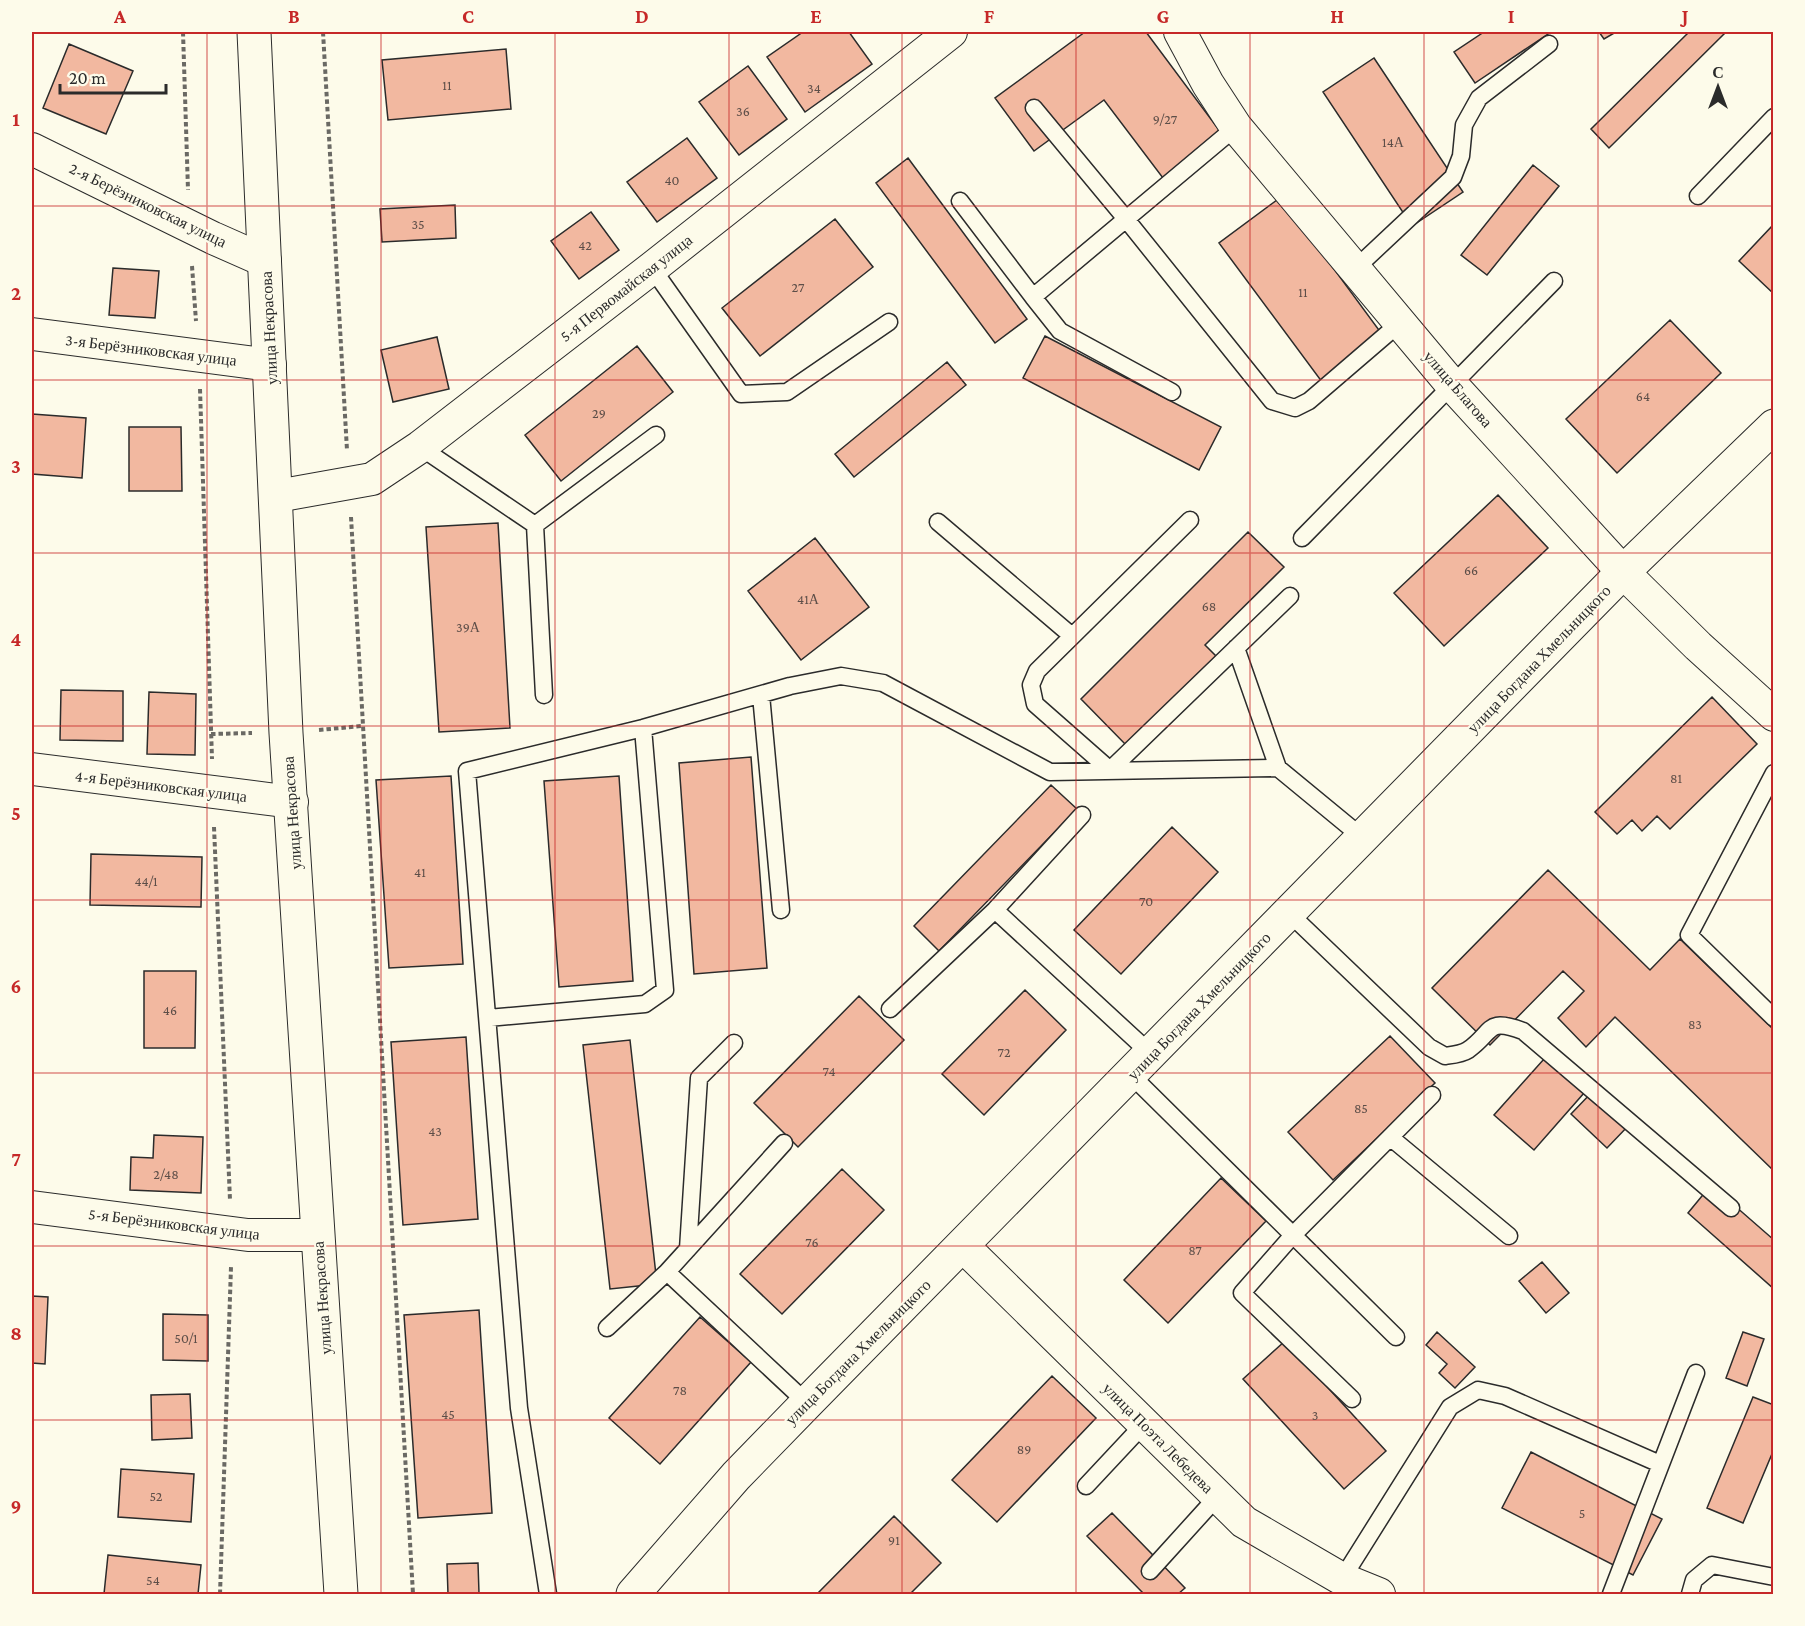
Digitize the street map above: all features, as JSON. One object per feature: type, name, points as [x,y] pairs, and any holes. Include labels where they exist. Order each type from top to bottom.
[{"type":"main road","name":"улица Некрасова","points":[[254,32],[277,496],[286,733],[341,1594]]},
{"type":"main road","name":"улица Богдана Хмельницкого","points":[[633,1594],[736,1476],[807,1403],[1623,572],[1773,426]]},
{"type":"street","name":"5-я Первомайская улица","points":[[277,496],[372,478],[420,447],[652,268],[951,32]]},
{"type":"street","name":"улица Благова","points":[[1180,32],[1208,84],[1236,126],[1452,385],[1623,572],[1698,646],[1773,715]]},
{"type":"street","name":"2-я Берёзниковская улица","points":[[32,149],[265,261]]},
{"type":"street","name":"3-я Берёзниковская улица","points":[[32,334],[222,360],[270,364]]},
{"type":"street","name":"4-я Берёзниковская улица","points":[[32,769],[291,802]]},
{"type":"street","name":"5-я Берёзниковская улица","points":[[32,1206],[248,1235],[317,1235]]},
{"type":"street","name":"улица Поэта Лебедева","points":[[963,1246],[1244,1522],[1342,1579],[1379,1594]]},
{"type":"lane","points":[[1356,268],[1453,177],[1461,156],[1464,125],[1479,98],[1549,44]]},
{"type":"lane","points":[[1034,108],[1272,401],[1295,408],[1309,401],[1401,322]]},
{"type":"lane","points":[[1698,196],[1773,117]]},
{"type":"lane","points":[[1033,297],[1236,126]]},
{"type":"lane","points":[[960,201],[1060,332],[1172,392]]},
{"type":"lane","points":[[652,268],[741,394],[787,392],[889,322]]},
{"type":"lane","points":[[1302,538],[1554,281]]},
{"type":"lane","points":[[535,525],[656,435]]},
{"type":"lane","points":[[420,447],[535,525]]},
{"type":"lane","points":[[1110,770],[1035,704],[1031,685],[1037,670],[1190,520]]},
{"type":"lane","points":[[938,522],[1072,636]]},
{"type":"lane","points":[[535,525],[544,695]]},
{"type":"lane","points":[[1110,770],[1290,596]]},
{"type":"lane","points":[[1236,648],[1278,768],[1363,838]]},
{"type":"lane","points":[[548,1594],[519,1408],[467,771],[643,728],[790,686],[841,676],[883,683],[1050,772],[1278,768]]},
{"type":"lane","points":[[761,695],[781,910]]},
{"type":"lane","points":[[488,1018],[645,1004],[665,990],[643,728]]},
{"type":"lane","points":[[1773,773],[1689,935],[1773,1018]]},
{"type":"lane","points":[[890,1009],[995,910],[1082,815]]},
{"type":"lane","points":[[995,910],[1141,1065],[1293,1235],[1396,1337]]},
{"type":"lane","points":[[1289,913],[1429,1047],[1445,1056],[1466,1052],[1492,1028],[1504,1024],[1524,1031],[1731,1208]]},
{"type":"lane","points":[[688,1249],[699,1078],[734,1043]]},
{"type":"lane","points":[[1352,1399],[1242,1293],[1293,1235],[1432,1095]]},
{"type":"lane","points":[[1390,1137],[1509,1236]]},
{"type":"lane","points":[[607,1328],[667,1272],[784,1143]]},
{"type":"lane","points":[[667,1272],[807,1403]]},
{"type":"lane","points":[[1611,1594],[1696,1373]]},
{"type":"lane","points":[[1342,1579],[1450,1407],[1478,1390],[1505,1396],[1660,1464]]},
{"type":"lane","points":[[1086,1486],[1144,1424]]},
{"type":"lane","points":[[1150,1571],[1217,1497]]},
{"type":"lane","points":[[1690,1594],[1694,1580],[1713,1565],[1773,1576]]},
{"type":"path","points":[[323,32],[413,1594]]},
{"type":"building","points":[[803,32],[849,32],[872,64],[805,112],[767,57]]},
{"type":"building","points":[[1085,32],[1146,32],[1225,138],[1166,182],[1104,100],[1034,151],[995,98]]},
{"type":"building","points":[[1484,32],[1551,32],[1475,83],[1454,52]]},
{"type":"building","points":[[1599,32],[1616,32],[1604,39]]},
{"type":"building","points":[[1689,32],[1726,32],[1609,148],[1591,129]]},
{"type":"building","points":[[69,44],[133,71],[106,134],[43,108]]},
{"type":"building","points":[[506,49],[511,109],[388,120],[382,60]]},
{"type":"building","points":[[1374,58],[1463,192],[1412,226],[1323,92]]},
{"type":"building","points":[[748,66],[787,119],[739,155],[699,102]]},
{"type":"building","points":[[687,138],[717,178],[657,222],[627,182]]},
{"type":"building","points":[[908,158],[1027,319],[995,343],[876,183]]},
{"type":"building","points":[[1533,165],[1559,186],[1487,275],[1461,255]]},
{"type":"building","points":[[1281,197],[1387,341],[1325,386],[1219,243]]},
{"type":"building","points":[[455,205],[456,238],[382,242],[380,209]]},
{"type":"building","points":[[591,212],[619,250],[579,279],[551,241]]},
{"type":"building","points":[[835,219],[873,267],[760,356],[722,308]]},
{"type":"building","points":[[1774,224],[1774,294],[1739,261]]},
{"type":"building","points":[[113,268],[159,271],[155,318],[109,315]]},
{"type":"building","points":[[1670,320],[1721,373],[1617,473],[1566,419]]},
{"type":"building","points":[[1045,336],[1221,427],[1199,470],[1023,378]]},
{"type":"building","points":[[437,337],[449,389],[393,402],[381,350]]},
{"type":"building","points":[[637,346],[673,392],[561,481],[525,435]]},
{"type":"building","points":[[947,362],[966,385],[854,477],[835,454]]},
{"type":"building","points":[[32,414],[86,418],[82,478],[32,474]]},
{"type":"building","points":[[129,427],[181,427],[182,491],[129,491]]},
{"type":"building","points":[[1498,495],[1548,548],[1444,646],[1394,593]]},
{"type":"building","points":[[498,523],[510,728],[439,732],[426,527]]},
{"type":"building","points":[[1248,532],[1284,567],[1205,645],[1216,656],[1126,745],[1081,699]]},
{"type":"building","points":[[815,538],[869,607],[801,660],[748,591]]},
{"type":"building","points":[[61,690],[123,691],[123,741],[60,740]]},
{"type":"building","points":[[149,692],[196,694],[195,755],[147,754]]},
{"type":"building","points":[[1712,697],[1757,744],[1670,829],[1657,816],[1642,831],[1632,820],[1617,834],[1595,812]]},
{"type":"building","points":[[751,757],[767,968],[694,974],[679,763]]},
{"type":"building","points":[[451,776],[463,964],[389,968],[376,780]]},
{"type":"building","points":[[619,776],[633,981],[559,987],[544,781]]},
{"type":"building","points":[[1051,785],[1077,809],[939,951],[914,926]]},
{"type":"building","points":[[1172,827],[1218,872],[1121,974],[1074,930]]},
{"type":"building","points":[[91,854],[202,857],[201,907],[90,905]]},
{"type":"building","points":[[1548,870],[1650,970],[1680,939],[1774,1030],[1774,1171],[1615,1017],[1586,1047],[1558,1018],[1584,991],[1563,971],[1490,1045],[1432,988]]},
{"type":"building","points":[[144,971],[196,971],[195,1048],[144,1048]]},
{"type":"building","points":[[1025,990],[1066,1030],[984,1115],[942,1074]]},
{"type":"building","points":[[859,996],[904,1040],[798,1147],[754,1103]]},
{"type":"building","points":[[1390,1036],[1435,1083],[1333,1180],[1288,1132]]},
{"type":"building","points":[[466,1037],[478,1219],[403,1225],[391,1042]]},
{"type":"building","points":[[630,1040],[657,1284],[610,1289],[583,1045]]},
{"type":"building","points":[[1544,1059],[1584,1093],[1534,1150],[1494,1115]]},
{"type":"building","points":[[1593,1091],[1629,1125],[1607,1148],[1571,1114]]},
{"type":"building","points":[[154,1135],[203,1137],[201,1193],[130,1190],[131,1157],[153,1158]]},
{"type":"building","points":[[842,1169],[884,1210],[782,1314],[740,1274]]},
{"type":"building","points":[[1221,1178],[1266,1221],[1168,1323],[1124,1280]]},
{"type":"building","points":[[1711,1185],[1774,1240],[1774,1289],[1688,1213]]},
{"type":"building","points":[[1542,1262],[1569,1293],[1546,1313],[1519,1281]]},
{"type":"building","points":[[32,1296],[48,1297],[45,1364],[32,1363]]},
{"type":"building","points":[[479,1310],[492,1513],[418,1518],[404,1315]]},
{"type":"building","points":[[163,1314],[208,1315],[208,1361],[163,1360]]},
{"type":"building","points":[[700,1317],[751,1362],[660,1464],[609,1418]]},
{"type":"building","points":[[1437,1332],[1475,1367],[1455,1388],[1439,1373],[1447,1364],[1426,1345]]},
{"type":"building","points":[[1743,1332],[1764,1339],[1747,1386],[1726,1378]]},
{"type":"building","points":[[1285,1341],[1386,1451],[1344,1489],[1243,1379]]},
{"type":"building","points":[[1052,1376],[1096,1418],[997,1522],[952,1480]]},
{"type":"building","points":[[190,1394],[192,1438],[152,1440],[151,1395]]},
{"type":"building","points":[[1753,1397],[1774,1405],[1774,1449],[1743,1523],[1707,1508]]},
{"type":"building","points":[[1531,1452],[1662,1519],[1633,1575],[1502,1508]]},
{"type":"building","points":[[121,1469],[194,1474],[191,1522],[118,1517]]},
{"type":"building","points":[[1112,1513],[1185,1588],[1178,1594],[1144,1594],[1087,1536]]},
{"type":"building","points":[[894,1516],[941,1563],[910,1594],[817,1594]]},
{"type":"building","points":[[108,1555],[201,1565],[198,1594],[104,1594]]},
{"type":"building","points":[[478,1563],[479,1593],[448,1594],[447,1564]]}]
